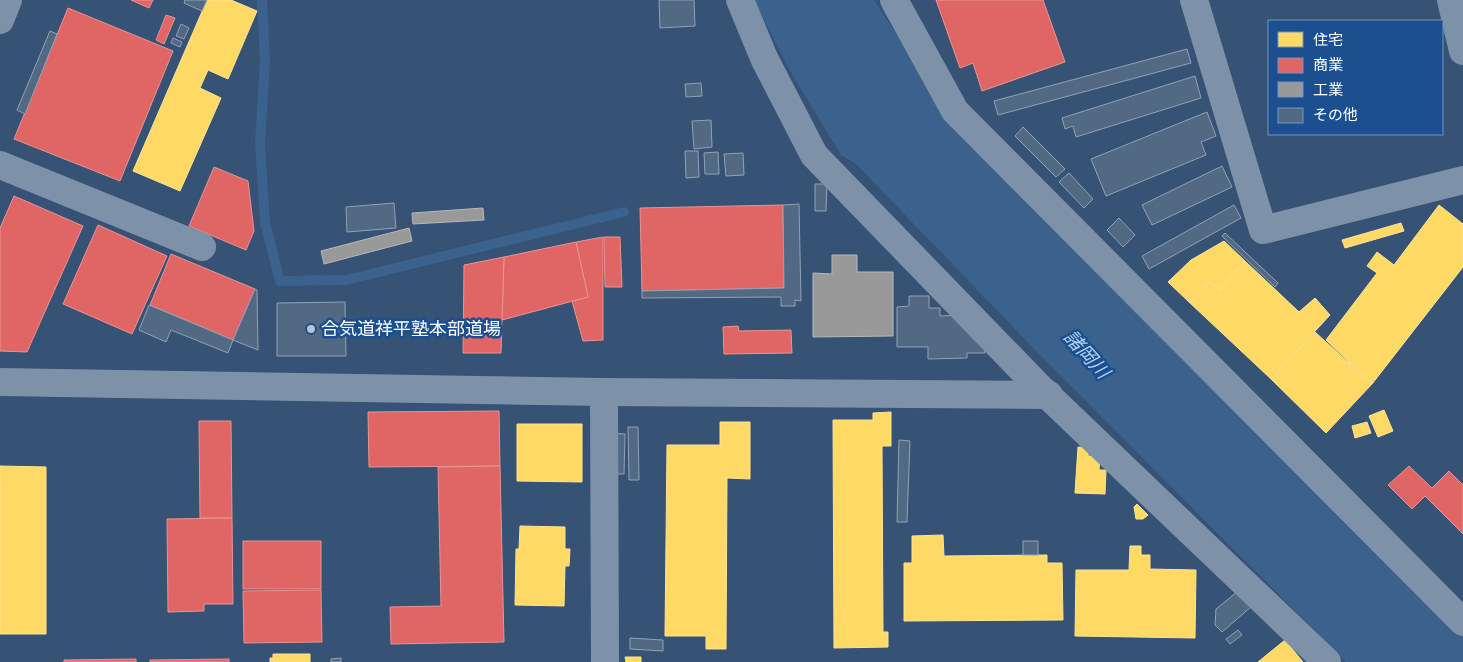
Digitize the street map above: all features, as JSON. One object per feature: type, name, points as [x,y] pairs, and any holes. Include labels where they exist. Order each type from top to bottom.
[{"type":"street","points":[[0,20],[8,0]]},
{"type":"street","points":[[740,0],[764,58],[814,155],[1049,396],[1327,662]]},
{"type":"street","points":[[894,0],[955,110],[1463,622]]},
{"type":"street","points":[[1194,0],[1264,230],[1463,180]]},
{"type":"street","points":[[1451,0],[1463,51]]},
{"type":"street","points":[[0,165],[202,247]]},
{"type":"street","points":[[0,382],[604,392],[1049,396]]},
{"type":"street","points":[[604,392],[605,662]]},
{"type":"water","name":"諸岡川","points":[[754,0],[874,0],[932,89],[1463,632],[1463,662],[1346,662],[1036,351],[856,164],[841,155],[790,71]]},
{"type":"building: 住宅","points":[[207,0],[231,0],[257,11],[228,79],[208,70],[200,88],[221,98],[180,191],[133,171]]},
{"type":"building: 住宅","points":[[1439,205],[1463,224],[1463,267],[1372,384],[1326,340],[1377,273],[1367,266],[1377,252],[1394,265]]},
{"type":"building: 住宅","points":[[1401,223],[1404,231],[1345,248],[1342,240]]},
{"type":"building: 住宅","points":[[1224,241],[1245,261],[1219,290],[1210,282],[1190,303],[1168,282],[1191,260]]},
{"type":"building: 住宅","points":[[1245,261],[1299,312],[1315,298],[1330,315],[1271,379],[1190,303],[1210,282],[1219,290]]},
{"type":"building: 住宅","points":[[1315,332],[1372,384],[1326,433],[1271,379]]},
{"type":"building: 住宅","points":[[1384,410],[1393,431],[1378,437],[1369,416]]},
{"type":"building: 住宅","points":[[891,412],[891,446],[882,446],[883,632],[888,632],[888,647],[834,648],[833,420],[873,420],[873,413]]},
{"type":"building: 住宅","points":[[720,422],[750,422],[750,479],[727,478],[726,649],[706,649],[706,636],[665,636],[667,445],[720,445]]},
{"type":"building: 住宅","points":[[1367,422],[1371,433],[1355,438],[1352,426]]},
{"type":"building: 住宅","points":[[517,424],[582,424],[582,482],[517,481]]},
{"type":"building: 住宅","points":[[1078,447],[1089,448],[1088,456],[1100,456],[1099,470],[1106,470],[1105,494],[1075,493]]},
{"type":"building: 住宅","points":[[0,466],[46,467],[46,634],[0,634]]},
{"type":"building: 住宅","points":[[1137,504],[1148,515],[1143,519],[1136,519],[1134,507]]},
{"type":"building: 住宅","points":[[520,526],[565,527],[565,549],[570,549],[569,566],[565,566],[564,606],[515,605],[516,549],[519,549]]},
{"type":"building: 住宅","points":[[943,535],[944,556],[1047,555],[1047,563],[1062,563],[1063,620],[904,621],[904,563],[912,563],[912,536]]},
{"type":"building: 住宅","points":[[1130,546],[1141,546],[1141,555],[1150,555],[1150,569],[1196,570],[1195,638],[1075,636],[1076,570],[1129,570]]},
{"type":"building: 住宅","points":[[1285,640],[1303,662],[1258,662]]},
{"type":"building: 住宅","points":[[273,654],[310,654],[310,662],[270,662]]},
{"type":"building: 住宅","points":[[625,657],[641,657],[641,662],[626,662]]},
{"type":"building: 商業","points":[[131,0],[153,0],[149,8]]},
{"type":"building: 商業","points":[[936,0],[1043,0],[1065,62],[982,91],[973,63],[960,68]]},
{"type":"building: 商業","points":[[68,8],[173,51],[120,181],[14,139]]},
{"type":"building: 商業","points":[[166,15],[175,18],[164,44],[156,40]]},
{"type":"building: 商業","points":[[214,167],[248,181],[254,231],[246,250],[189,226]]},
{"type":"building: 商業","points":[[14,196],[83,226],[27,352],[0,351],[0,228]]},
{"type":"building: 商業","points":[[783,205],[784,288],[642,291],[640,208]]},
{"type":"building: 商業","points":[[98,225],[167,256],[132,334],[63,304]]},
{"type":"building: 商業","points":[[603,237],[603,340],[583,341],[572,301],[588,297],[576,242]]},
{"type":"building: 商業","points":[[604,237],[620,237],[622,287],[605,287]]},
{"type":"building: 商業","points":[[576,242],[588,297],[502,320],[504,257]]},
{"type":"building: 商業","points":[[171,254],[255,289],[233,340],[150,305]]},
{"type":"building: 商業","points":[[504,257],[501,353],[463,353],[464,265]]},
{"type":"building: 商業","points":[[738,326],[739,331],[791,330],[792,353],[724,354],[723,327]]},
{"type":"building: 商業","points":[[499,411],[500,466],[369,467],[368,412]]},
{"type":"building: 商業","points":[[199,421],[231,421],[232,518],[200,518]]},
{"type":"building: 商業","points":[[500,466],[504,642],[391,644],[390,607],[441,606],[438,467]]},
{"type":"building: 商業","points":[[1409,466],[1432,488],[1449,471],[1463,485],[1463,534],[1425,496],[1412,509],[1388,485]]},
{"type":"building: 商業","points":[[232,518],[233,604],[204,604],[204,611],[168,612],[167,519]]},
{"type":"building: 商業","points":[[243,541],[321,541],[321,589],[243,589]]},
{"type":"building: 商業","points":[[321,590],[322,642],[244,643],[243,591]]},
{"type":"building: 商業","points":[[136,659],[136,662],[64,662],[64,660]]},
{"type":"building: 商業","points":[[229,659],[229,662],[150,662],[150,660]]},
{"type":"building: 工業","points":[[483,208],[484,220],[413,224],[412,213]]},
{"type":"building: 工業","points":[[409,228],[412,241],[324,264],[321,251]]},
{"type":"building: 工業","points":[[832,255],[857,255],[857,272],[893,272],[893,336],[813,337],[813,273],[832,274]]},
{"type":"building: その他","points":[[185,0],[207,0],[202,11],[184,3]]},
{"type":"building: その他","points":[[659,0],[694,0],[695,26],[660,28]]},
{"type":"building: その他","points":[[181,24],[189,28],[184,39],[176,36]]},
{"type":"building: その他","points":[[50,31],[57,34],[25,114],[17,110]]},
{"type":"building: その他","points":[[173,38],[182,42],[180,47],[171,43]]},
{"type":"building: その他","points":[[1187,49],[1191,63],[998,115],[994,101]]},
{"type":"building: その他","points":[[1195,76],[1201,98],[1076,137],[1073,126],[1065,129],[1062,118]]},
{"type":"building: その他","points":[[701,83],[702,96],[686,97],[685,84]]},
{"type":"building: その他","points":[[1207,112],[1216,136],[1201,142],[1206,155],[1106,196],[1091,159]]},
{"type":"building: その他","points":[[711,120],[712,147],[694,149],[692,121]]},
{"type":"building: その他","points":[[1023,127],[1065,169],[1056,177],[1015,136]]},
{"type":"building: その他","points":[[685,151],[698,151],[699,177],[686,178]]},
{"type":"building: その他","points":[[718,152],[719,174],[705,174],[704,153]]},
{"type":"building: その他","points":[[743,153],[744,175],[726,176],[724,154]]},
{"type":"building: その他","points":[[1222,166],[1232,187],[1152,225],[1142,205]]},
{"type":"building: その他","points":[[1069,173],[1093,199],[1084,208],[1059,182]]},
{"type":"building: その他","points":[[815,184],[827,184],[826,211],[815,211]]},
{"type":"building: その他","points":[[394,203],[396,228],[347,232],[346,207]]},
{"type":"building: その他","points":[[799,204],[801,301],[795,300],[795,306],[781,306],[781,297],[642,298],[642,291],[784,288],[783,205]]},
{"type":"building: その他","points":[[1234,205],[1241,218],[1149,269],[1142,256]]},
{"type":"building: その他","points":[[1119,218],[1135,235],[1123,247],[1107,230]]},
{"type":"building: その他","points":[[1225,233],[1278,283],[1275,287],[1222,236]]},
{"type":"building: その他","points":[[255,289],[257,290],[258,350],[233,340]]},
{"type":"building: その他","points":[[909,296],[929,296],[929,308],[940,308],[940,316],[962,315],[985,338],[985,353],[967,353],[967,358],[928,359],[928,347],[897,347],[897,307],[909,306]]},
{"type":"building: その他","name":"合気道祥平塾本部道場","points":[[345,302],[346,356],[277,356],[277,303]]},
{"type":"building: その他","points":[[149,305],[233,340],[228,353],[171,330],[166,342],[139,330]]},
{"type":"building: その他","points":[[628,427],[638,427],[639,480],[629,480]]},
{"type":"building: その他","points":[[610,433],[625,434],[624,474],[610,474]]},
{"type":"building: その他","points":[[899,440],[910,441],[907,522],[897,522]]},
{"type":"building: その他","points":[[1023,541],[1038,541],[1038,555],[1023,555]]},
{"type":"building: その他","points":[[1238,591],[1251,607],[1222,632],[1215,625],[1216,609]]},
{"type":"building: その他","points":[[1238,630],[1242,635],[1230,644],[1226,639]]},
{"type":"building: その他","points":[[630,638],[663,640],[663,651],[630,649]]},
{"type":"building: その他","points":[[341,658],[341,662],[331,662],[331,659]]},
{"type":"waterway","points":[[262,0],[265,61],[260,143],[265,223],[280,281],[346,280],[624,212]]},
{"type":"place","name":"合気道祥平塾本部道場","points":[[311,329]]}]
